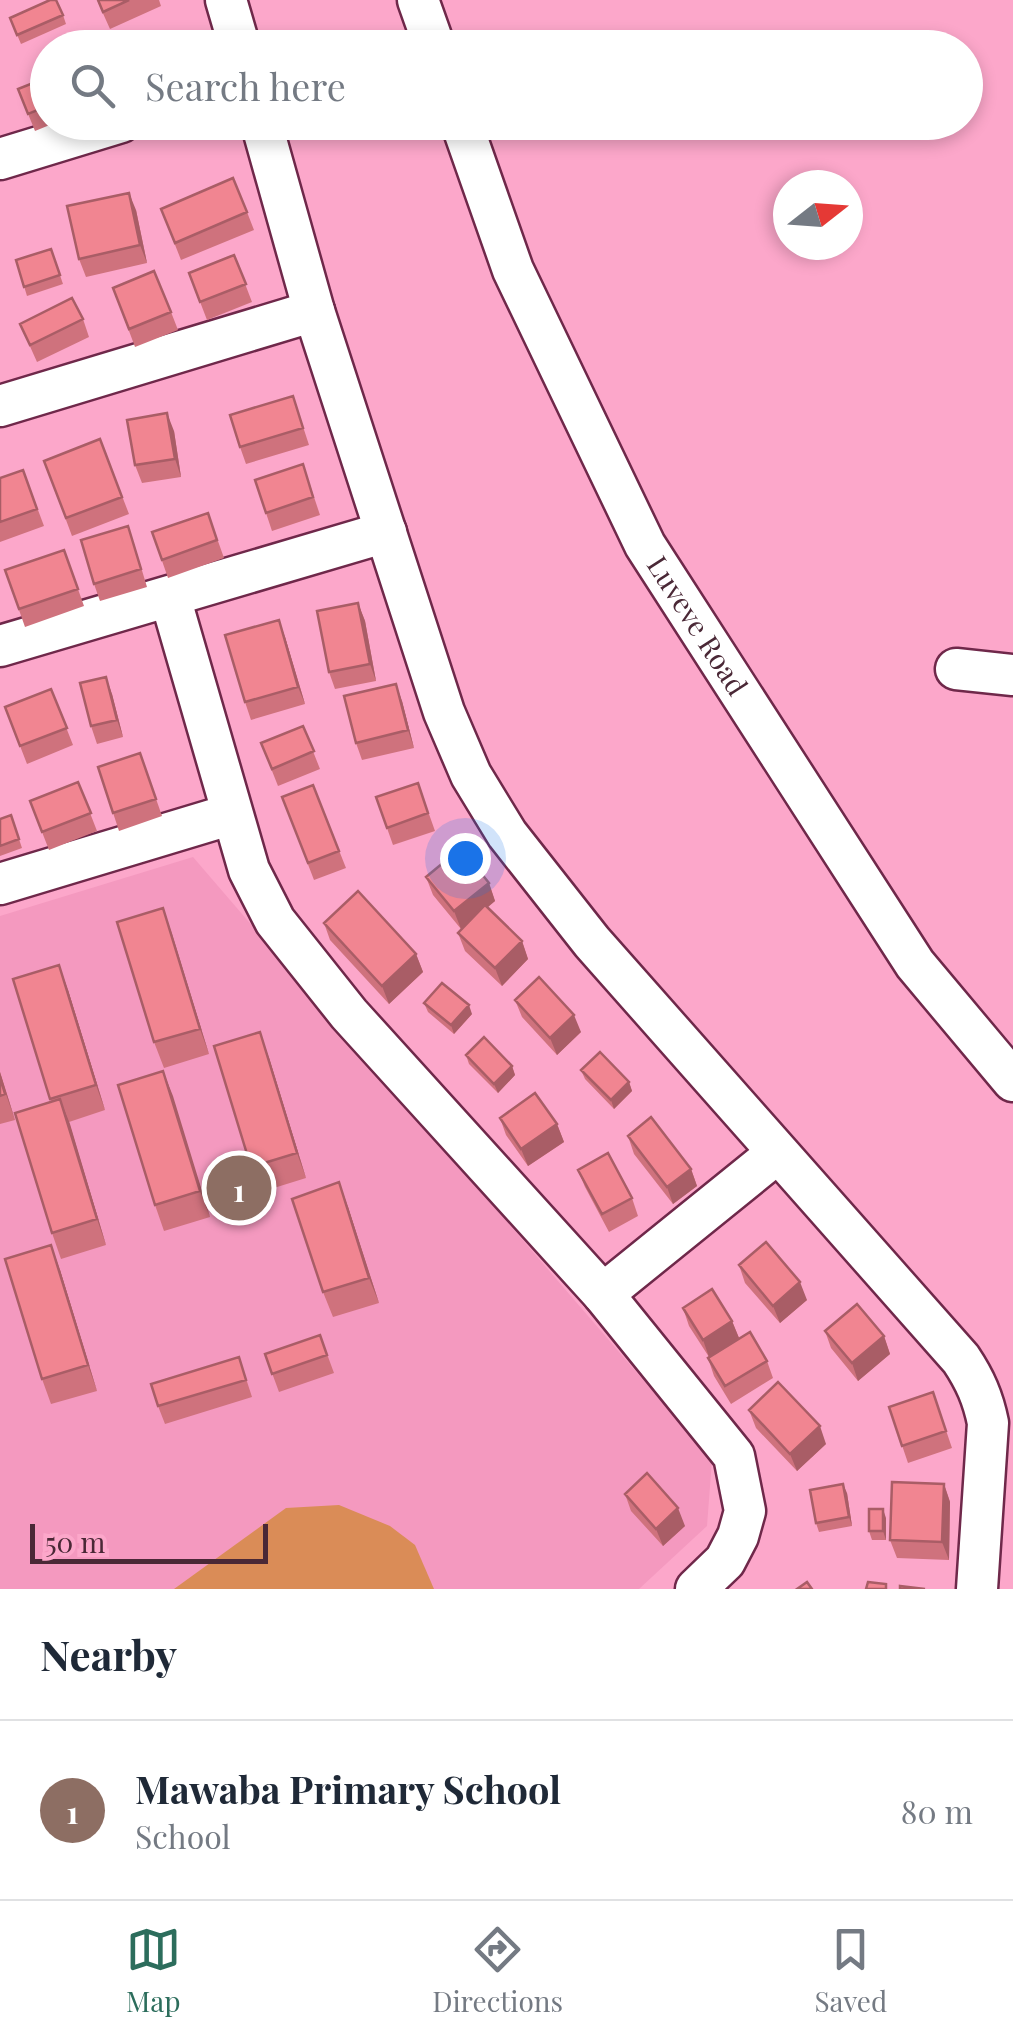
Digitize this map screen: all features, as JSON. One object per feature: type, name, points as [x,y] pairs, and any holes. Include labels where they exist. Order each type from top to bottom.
[{"type":"street","points":[[226,0],[235,30]]},
{"type":"street","points":[[418,0],[429,30]]},
{"type":"street","points":[[0,159],[62,140]]},
{"type":"street","points":[[266,140],[314,311],[444,712],[471,775],[507,834],[592,942],[776,1154],[962,1359],[983,1400],[988,1423],[977,1589]]},
{"type":"street","name":"Luveve Road","points":[[467,140],[512,270],[645,545],[915,964],[1013,1081]]},
{"type":"street","points":[[0,406],[314,311]]},
{"type":"street","points":[[0,646],[386,532]]},
{"type":"street","points":[[170,597],[249,870],[275,921],[349,1014],[603,1294],[734,1456],[745,1511],[738,1536],[725,1561],[696,1589]]},
{"type":"street","points":[[956,669],[1013,674]]},
{"type":"street","points":[[0,884],[232,814]]},
{"type":"street","points":[[603,1294],[776,1154]]},
{"type":"shaded area","points":[[193,857],[712,1460],[707,1526],[639,1589],[0,1589],[0,916]]},
{"type":"shaded area","points":[[339,1505],[390,1526],[415,1545],[434,1589],[174,1589],[286,1508]]},
{"type":"building","points":[[56,0],[63,15],[17,35],[10,18]]},
{"type":"building","points":[[98,0],[129,0],[103,12]]},
{"type":"building","points":[[30,84],[30,113],[28,114],[18,89]]},
{"type":"building","points":[[233,178],[247,212],[175,243],[161,209]]},
{"type":"building","points":[[129,193],[140,245],[79,259],[67,206]]},
{"type":"building","points":[[51,249],[60,275],[24,287],[16,260]]},
{"type":"building","points":[[234,255],[246,284],[200,302],[189,273]]},
{"type":"building","points":[[154,271],[171,312],[129,329],[113,288]]},
{"type":"building","points":[[72,298],[83,319],[30,345],[20,324]]},
{"type":"building","points":[[293,396],[303,428],[240,447],[230,415]]},
{"type":"building","points":[[167,413],[175,459],[135,465],[127,420]]},
{"type":"building","points":[[100,439],[122,497],[66,518],[44,461]]},
{"type":"building","points":[[303,464],[313,497],[266,513],[255,480]]},
{"type":"building","points":[[23,470],[37,509],[0,522],[0,478]]},
{"type":"building","points":[[208,513],[217,540],[162,560],[152,532]]},
{"type":"building","points":[[128,526],[141,569],[94,584],[81,540]]},
{"type":"building","points":[[64,550],[78,589],[19,609],[5,570]]},
{"type":"building","points":[[358,603],[370,664],[329,672],[317,611]]},
{"type":"building","points":[[279,620],[298,687],[245,702],[225,635]]},
{"type":"building","points":[[106,677],[117,720],[91,726],[80,683]]},
{"type":"building","points":[[396,684],[408,730],[356,743],[344,696]]},
{"type":"building","points":[[51,689],[67,728],[20,746],[5,707]]},
{"type":"building","points":[[303,726],[314,751],[272,769],[261,743]]},
{"type":"building","points":[[140,753],[156,799],[113,813],[98,767]]},
{"type":"building","points":[[78,782],[91,813],[42,832],[30,801]]},
{"type":"building","points":[[418,783],[428,813],[387,828],[376,797]]},
{"type":"building","points":[[313,785],[339,851],[308,863],[282,797]]},
{"type":"building","points":[[11,815],[19,839],[0,846],[0,819]]},
{"type":"building","points":[[461,848],[489,883],[454,911],[426,877]]},
{"type":"building","points":[[358,891],[416,954],[382,986],[324,923]]},
{"type":"building","points":[[485,905],[522,941],[495,968],[458,933]]},
{"type":"building","points":[[163,908],[200,1029],[154,1042],[117,922]]},
{"type":"building","points":[[59,965],[96,1085],[50,1099],[13,979]]},
{"type":"building","points":[[539,977],[574,1015],[550,1038],[515,1000]]},
{"type":"building","points":[[442,983],[469,1005],[451,1025],[424,1003]]},
{"type":"building","points":[[260,1032],[297,1153],[251,1167],[214,1046]]},
{"type":"building","points":[[484,1037],[512,1066],[494,1084],[466,1055]]},
{"type":"building","points":[[600,1052],[629,1082],[611,1100],[581,1070]]},
{"type":"building","points":[[163,1071],[200,1191],[155,1205],[118,1085]]},
{"type":"building","points":[[535,1093],[557,1124],[521,1149],[500,1118]]},
{"type":"building","points":[[60,1099],[97,1219],[52,1233],[15,1113]]},
{"type":"building","points":[[651,1117],[691,1169],[667,1187],[628,1136]]},
{"type":"building","points":[[608,1153],[632,1198],[602,1214],[578,1170]]},
{"type":"building","points":[[339,1182],[369,1278],[323,1292],[292,1199]]},
{"type":"building","points":[[766,1242],[800,1282],[773,1306],[739,1265]]},
{"type":"building","points":[[51,1245],[88,1365],[42,1379],[5,1259]]},
{"type":"building","points":[[712,1289],[732,1321],[703,1340],[683,1308]]},
{"type":"building","points":[[857,1304],[884,1336],[852,1363],[825,1331]]},
{"type":"building","points":[[750,1332],[767,1361],[725,1386],[708,1358]]},
{"type":"building","points":[[320,1335],[327,1355],[272,1374],[265,1354]]},
{"type":"building","points":[[239,1357],[246,1380],[158,1406],[151,1384]]},
{"type":"building","points":[[778,1382],[820,1426],[790,1454],[749,1410]]},
{"type":"building","points":[[933,1392],[946,1431],[902,1446],[889,1407]]},
{"type":"building","points":[[647,1473],[678,1508],[656,1529],[625,1494]]},
{"type":"building","points":[[892,1482],[944,1484],[942,1542],[890,1540]]},
{"type":"building","points":[[843,1484],[849,1517],[816,1523],[810,1490]]},
{"type":"building","points":[[869,1509],[883,1509],[883,1531],[869,1531]]},
{"type":"building","points":[[868,1582],[886,1584],[886,1589],[866,1589]]},
{"type":"place","name":"Mawaba Primary School","points":[[239,1188]]}]
